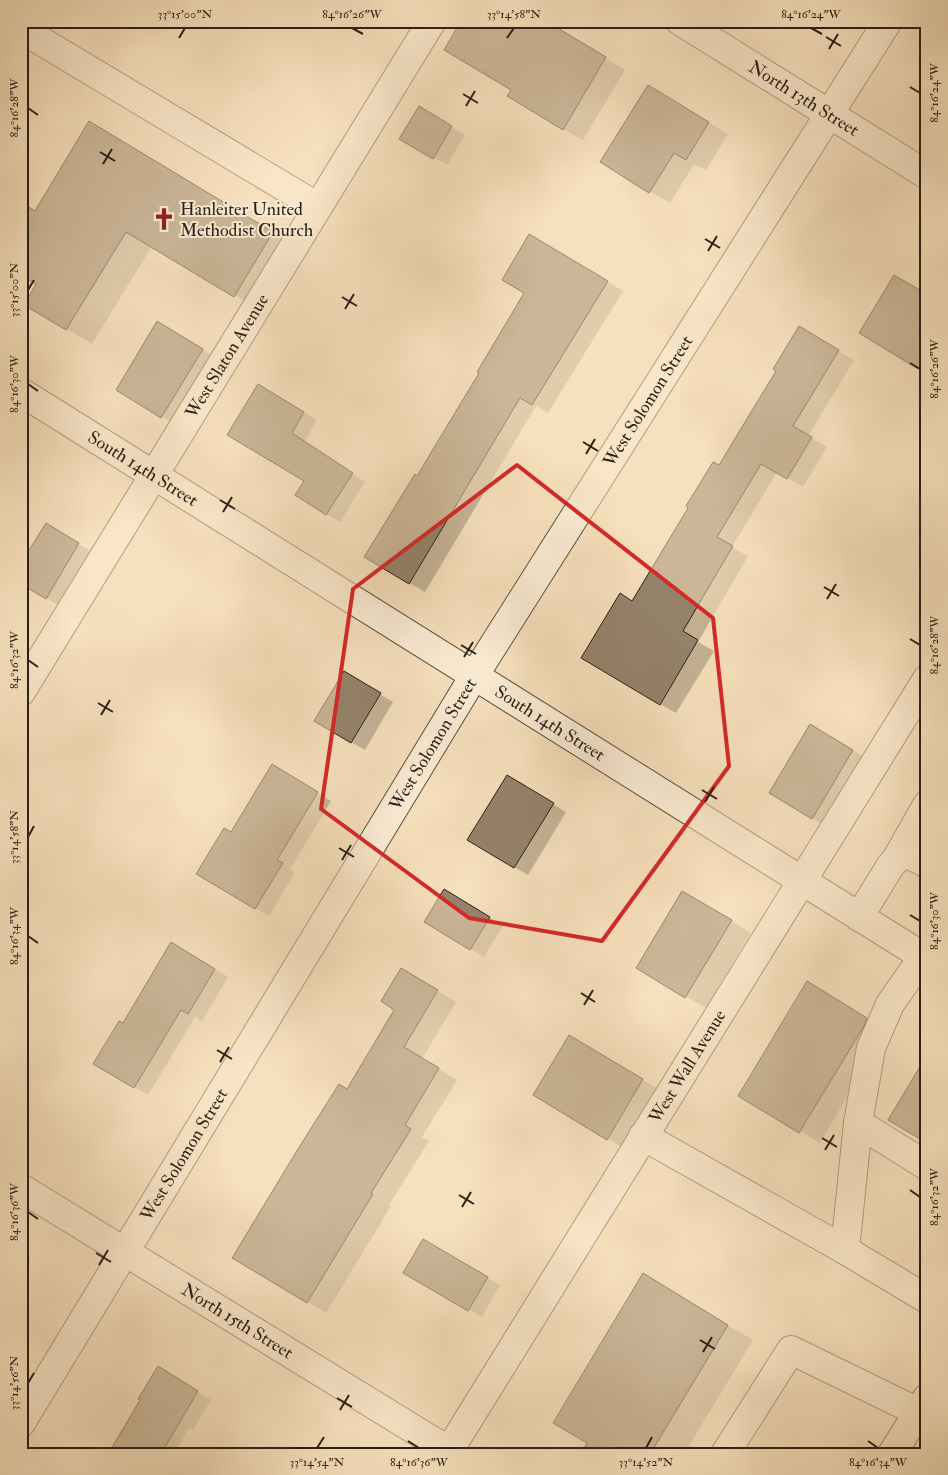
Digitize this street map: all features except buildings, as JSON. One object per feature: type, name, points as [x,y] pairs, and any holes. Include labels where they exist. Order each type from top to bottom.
[{"type":"main road","points":[[892,1454],[924,1409]]},
{"type":"street","name":"West Slaton Avenue","points":[[21,692],[432,21]]},
{"type":"street","name":"West Solomon Street","points":[[21,1422],[474,676],[888,21]]},
{"type":"street","name":"North 13th Street","points":[[697,26],[830,115],[927,175]]},
{"type":"street","points":[[21,29],[318,206]]},
{"type":"street","name":"South 14th Street","points":[[21,392],[925,958]]},
{"type":"street","name":"West Wall Avenue","points":[[450,1453],[643,1136],[927,678]]},
{"type":"street","points":[[860,916],[927,806]]},
{"type":"street","points":[[897,858],[904,855],[911,856],[927,864]]},
{"type":"street","points":[[845,1250],[858,1123],[871,1048],[890,1004],[925,958]]},
{"type":"street","points":[[858,1123],[927,1166]]},
{"type":"street","points":[[643,1136],[845,1250],[927,1299]]},
{"type":"street","name":"North 15th Street","points":[[21,1188],[450,1453]]},
{"type":"street","points":[[725,1454],[791,1350],[924,1409]]},
{"type":"highlighted area","points":[[517,465],[713,618],[729,766],[602,941],[469,918],[321,809],[353,589]]},
{"type":"place","name":"Hanleiter United Methodist Church","points":[[164,219]]}]
